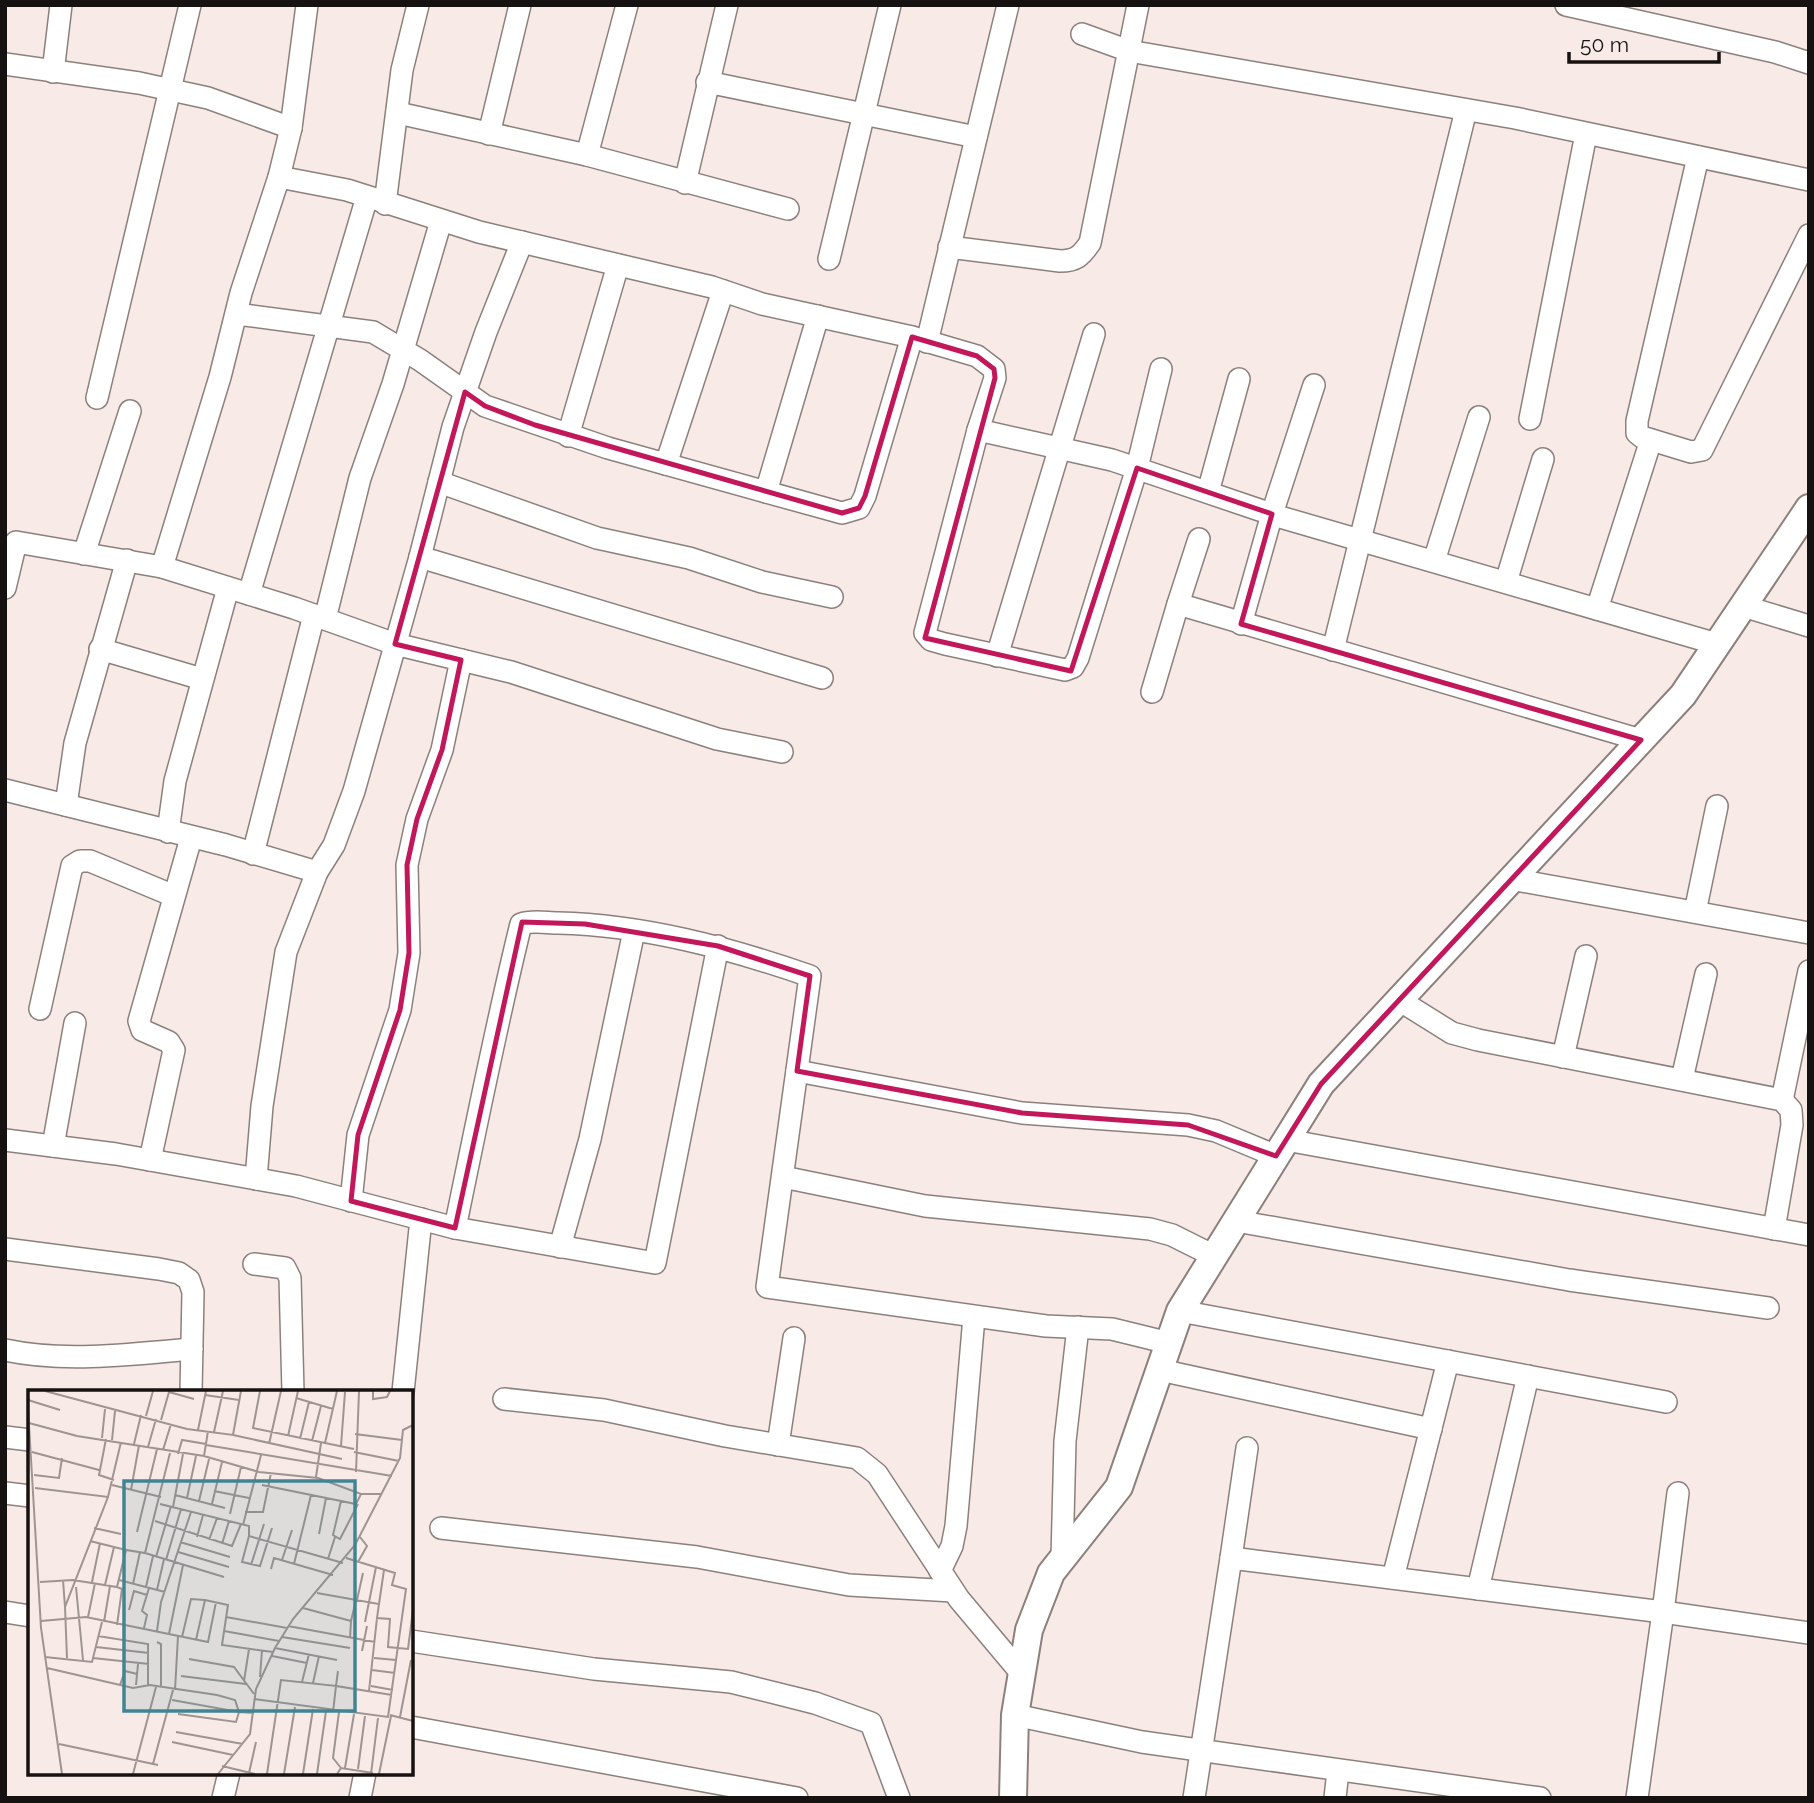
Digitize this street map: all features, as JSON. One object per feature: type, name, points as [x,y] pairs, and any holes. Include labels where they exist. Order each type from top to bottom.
[{"type":"street","points":[[52,72],[61,5]]},
{"type":"street","points":[[97,398],[190,5]]},
{"type":"street","points":[[162,567],[292,128],[307,5]]},
{"type":"street","points":[[168,832],[175,781],[202,679],[239,591],[376,200],[398,113],[402,70],[418,5]]},
{"type":"street","points":[[489,134],[520,5]]},
{"type":"street","points":[[587,155],[626,5]]},
{"type":"street","points":[[685,183],[727,5]]},
{"type":"street","points":[[828,259],[890,5]]},
{"type":"street","points":[[237,314],[373,332],[485,406],[568,436],[842,513],[859,508],[920,339],[949,247],[1008,5]]},
{"type":"street","points":[[949,247],[1060,261],[1073,261],[1082,255],[1090,243],[1138,5]]},
{"type":"street","points":[[1566,5],[1775,51],[1809,63]]},
{"type":"street","points":[[1082,34],[1129,51],[1466,110],[1809,180]]},
{"type":"street","points":[[5,64],[169,89],[208,98],[292,128]]},
{"type":"street","points":[[707,82],[976,137]]},
{"type":"street","points":[[1334,650],[1466,110]]},
{"type":"street","points":[[398,113],[587,155],[788,209]]},
{"type":"street","points":[[1530,419],[1586,134]]},
{"type":"street","points":[[1698,157],[1637,421],[1637,432],[1651,440],[1691,452],[1702,450],[1809,235]]},
{"type":"street","points":[[279,177],[376,200],[522,242],[723,291],[762,304],[920,339],[977,355],[994,369],[995,378],[978,430],[925,633],[932,640],[997,656],[1065,670],[1073,667],[1136,468],[1161,369]]},
{"type":"street","points":[[253,854],[360,478],[441,220]]},
{"type":"street","points":[[256,1179],[262,1106],[286,952],[317,872],[334,845],[354,791],[465,392],[522,242]]},
{"type":"street","points":[[568,436],[618,265]]},
{"type":"street","points":[[666,464],[723,291]]},
{"type":"street","points":[[766,492],[818,316]]},
{"type":"street","points":[[997,656],[1094,334]]},
{"type":"street","points":[[1208,492],[1240,379]]},
{"type":"street","points":[[1241,624],[1272,514],[1314,385]]},
{"type":"street","points":[[84,554],[130,411]]},
{"type":"street","points":[[1434,561],[1479,417]]},
{"type":"street","points":[[978,430],[1136,468],[1272,514],[1717,644]]},
{"type":"street","points":[[1597,609],[1651,440]]},
{"type":"street","points":[[1506,583],[1543,459]]},
{"type":"street","points":[[439,482],[597,538],[689,558],[762,582],[832,597]]},
{"type":"street","points":[[1013,1798],[1015,1715],[1029,1630],[1051,1573],[1119,1487],[1180,1311],[1321,1084],[1683,695],[1809,508]]},
{"type":"street","points":[[1152,692],[1199,539]]},
{"type":"street","points":[[5,587],[10,540],[162,567],[320,617],[395,644],[511,671],[717,739],[782,752]]},
{"type":"street","points":[[420,557],[822,678]]},
{"type":"street","points":[[66,805],[75,743],[127,560]]},
{"type":"street","points":[[1178,604],[1641,740]]},
{"type":"street","points":[[1743,606],[1809,626]]},
{"type":"street","points":[[100,649],[202,679]]},
{"type":"street","points":[[351,1201],[358,1135],[400,1010],[409,953],[407,865],[417,818],[442,750],[461,660]]},
{"type":"street","points":[[5,790],[317,872]]},
{"type":"street","points":[[1695,912],[1717,806]]},
{"type":"street","points":[[150,1160],[174,1050],[169,1042],[142,1030],[139,1021],[191,838]]},
{"type":"street","points":[[40,1009],[72,866],[80,861],[90,861],[174,896]]},
{"type":"street","points":[[1511,879],[1809,933]]},
{"type":"street","points":[[455,1228],[482,1108],[494,1035],[521,924],[585,924],[634,931],[718,946],[810,976],[767,1287],[974,1317],[1112,1329],[1169,1343]]},
{"type":"street","points":[[559,1247],[590,1139],[634,931]]},
{"type":"street","points":[[5,1140],[150,1160],[256,1179],[455,1228],[655,1263],[718,946]]},
{"type":"street","points":[[1563,1056],[1587,956]]},
{"type":"street","points":[[1782,1100],[1809,971]]},
{"type":"street","points":[[1682,1079],[1706,974]]},
{"type":"street","points":[[1399,1000],[1452,1033],[1782,1100],[1791,1110],[1792,1125],[1774,1229]]},
{"type":"street","points":[[53,1146],[75,1023]]},
{"type":"street","points":[[797,1071],[1021,1113],[1188,1125],[1281,1148],[1809,1235]]},
{"type":"street","points":[[783,1177],[925,1206],[1150,1229],[1172,1235],[1214,1256]]},
{"type":"street","points":[[402,1390],[421,1219]]},
{"type":"street","points":[[1236,1221],[1569,1280],[1768,1308]]},
{"type":"street","points":[[5,1249],[179,1273],[189,1280],[193,1292],[191,1390]]},
{"type":"street","points":[[254,1264],[285,1268],[290,1278],[293,1390]]},
{"type":"street","points":[[1180,1311],[1666,1402]]},
{"type":"street","points":[[940,1571],[952,1546],[956,1526],[974,1317]]},
{"type":"street","points":[[1062,1558],[1065,1441],[1078,1327]]},
{"type":"street","points":[[778,1445],[794,1338]]},
{"type":"street","points":[[5,1350],[25,1354],[111,1356],[191,1349]]},
{"type":"street","points":[[1394,1578],[1447,1361]]},
{"type":"street","points":[[1160,1370],[1431,1429]]},
{"type":"street","points":[[1478,1588],[1528,1376]]},
{"type":"street","points":[[504,1399],[604,1410],[857,1458],[877,1474],[953,1591],[1022,1674]]},
{"type":"street","points":[[5,1437],[28,1440]]},
{"type":"street","points":[[1194,1798],[1199,1750],[1247,1448]]},
{"type":"street","points":[[5,1493],[28,1496]]},
{"type":"street","points":[[1637,1798],[1678,1493]]},
{"type":"street","points":[[441,1528],[697,1557],[849,1585],[953,1591]]},
{"type":"street","points":[[1231,1558],[1809,1633]]},
{"type":"street","points":[[5,1612],[28,1616]]},
{"type":"street","points":[[413,1641],[594,1669],[731,1682],[815,1703],[871,1723],[899,1798]]},
{"type":"street","points":[[1015,1715],[1199,1750],[1480,1794],[1540,1798]]},
{"type":"street","points":[[413,1727],[797,1798]]},
{"type":"street","points":[[1335,1798],[1338,1771]]},
{"type":"street","points":[[223,1798],[229,1775]]},
{"type":"street","points":[[360,1798],[365,1775]]},
{"type":"highlighted area","points":[[912,337],[977,356],[994,369],[995,378],[925,638],[1071,671],[1137,468],[1272,514],[1241,624],[1641,740],[1321,1084],[1276,1156],[1188,1125],[1022,1113],[797,1071],[810,976],[718,946],[585,924],[522,922],[455,1228],[351,1201],[358,1135],[400,1010],[409,953],[407,865],[417,819],[442,750],[461,660],[395,644],[465,392],[485,406],[535,425],[842,513],[859,508],[865,496]]}]
